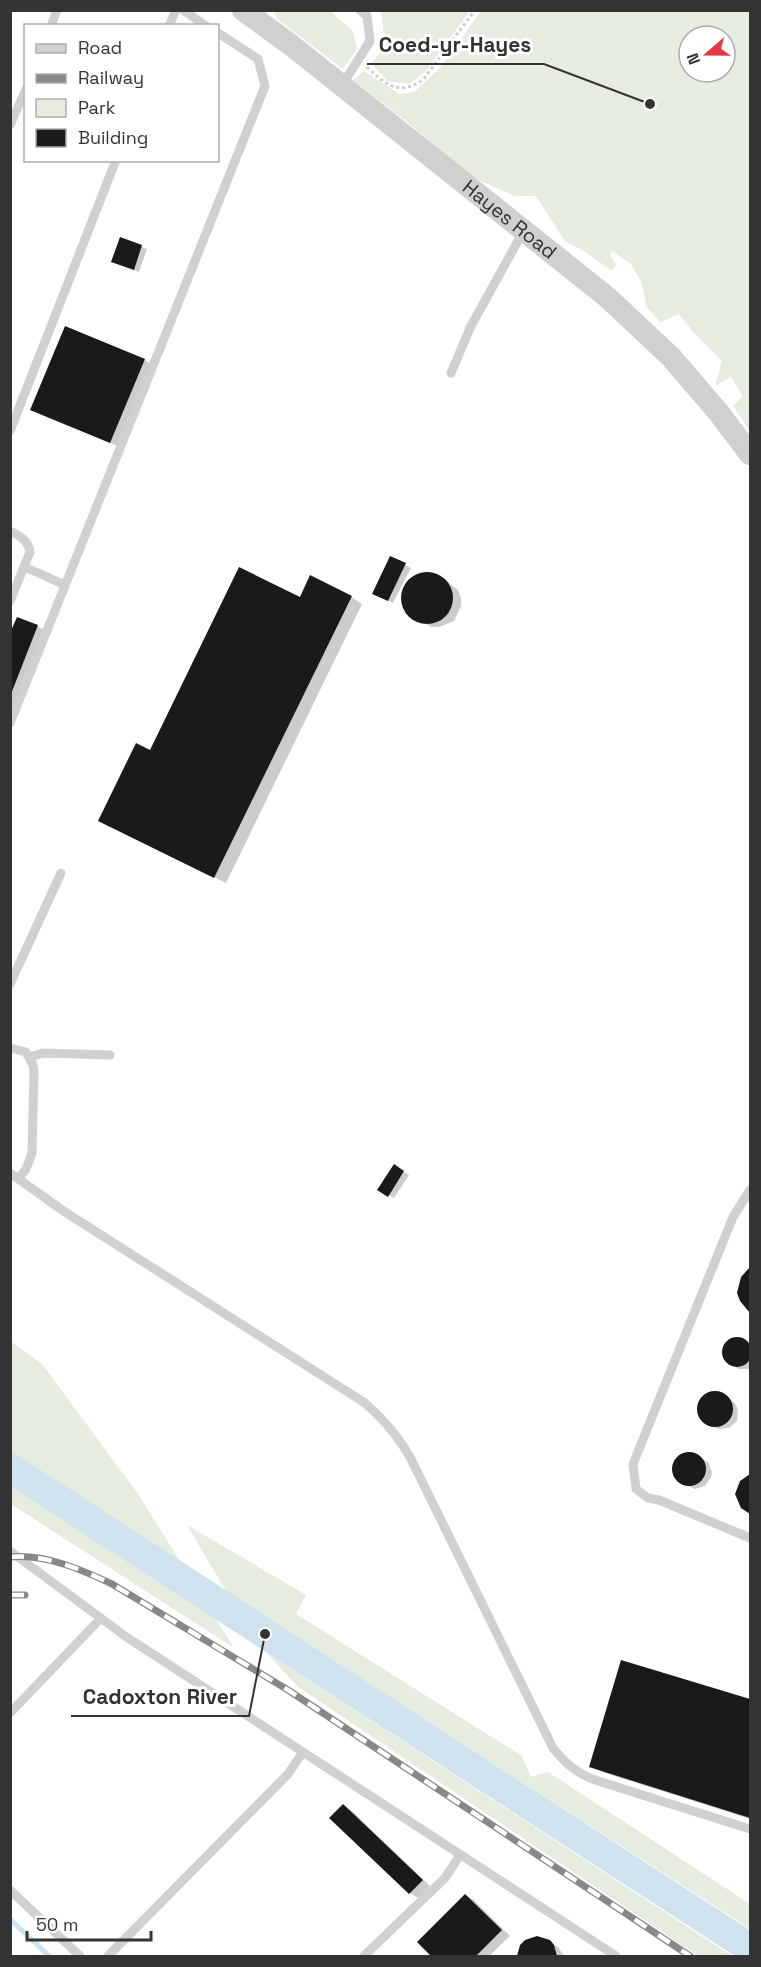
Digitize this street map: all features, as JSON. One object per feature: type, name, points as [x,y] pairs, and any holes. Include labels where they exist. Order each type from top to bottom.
[{"type":"street","name":"Hayes Road","points":[[254,14],[607,297],[670,357],[719,413],[750,454]]},
{"type":"lane","points":[[170,24],[176,10]]},
{"type":"lane","points":[[183,10],[203,24]]},
{"type":"lane","points":[[342,86],[369,41],[367,16],[360,10]]},
{"type":"lane","points":[[10,723],[265,86],[258,59],[219,34]]},
{"type":"lane","points":[[10,125],[24,94]]},
{"type":"lane","points":[[10,431],[115,162]]},
{"type":"lane","points":[[451,373],[471,326],[524,230]]},
{"type":"lane","points":[[10,531],[24,539],[28,545],[29,558],[10,601]]},
{"type":"lane","points":[[25,567],[65,585]]},
{"type":"lane","points":[[10,984],[61,873]]},
{"type":"lane","points":[[10,1048],[26,1052],[30,1057],[34,1073],[32,1153],[26,1169],[14,1176],[72,1216],[365,1403],[383,1419],[397,1435],[411,1459],[553,1748],[567,1765],[579,1774],[594,1780],[750,1829]]},
{"type":"lane","points":[[30,1057],[43,1053],[110,1054]]},
{"type":"lane","points":[[750,1190],[733,1217],[633,1464],[636,1489],[648,1498],[659,1500],[750,1538]]},
{"type":"lane","points":[[10,1551],[101,1618],[616,1956]]},
{"type":"lane","points":[[10,1713],[101,1618]]},
{"type":"lane","points":[[108,1956],[288,1774],[303,1752]]},
{"type":"lane","points":[[364,1956],[445,1878],[460,1855]]},
{"type":"lane","points":[[10,1890],[80,1956]]},
{"type":"path","points":[[360,59],[378,77],[396,88],[411,88],[423,80],[474,10]]},
{"type":"green space","points":[[381,10],[470,11],[426,71],[409,84],[387,81],[372,64],[385,45]]},
{"type":"green space","points":[[275,11],[330,11],[353,31],[357,49],[343,69],[276,18]]},
{"type":"green space","points":[[481,11],[750,11],[750,431],[733,406],[743,396],[731,377],[715,386],[722,361],[679,314],[660,322],[646,306],[642,283],[631,264],[612,251],[610,256],[616,264],[612,271],[565,241],[536,196],[514,196],[466,174],[416,129],[353,80],[364,71],[399,94],[414,92],[439,69]]},
{"type":"green space","points":[[10,1341],[42,1364],[138,1494],[234,1648],[11,1504]]},
{"type":"green space","points":[[187,1525],[306,1595],[296,1614],[522,1756],[531,1777],[548,1772],[750,1904],[750,1929],[226,1591]]},
{"type":"green space","points":[[266,1652],[732,1956],[698,1956],[297,1686]]},
{"type":"building","points":[[120,237],[142,245],[134,270],[111,262]]},
{"type":"building","points":[[65,326],[145,359],[110,443],[30,410]]},
{"type":"building","points":[[390,556],[406,563],[388,601],[372,594]]},
{"type":"building","points":[[239,567],[300,597],[310,575],[352,596],[214,878],[98,821],[136,743],[150,750]]},
{"type":"building","points":[[427,572],[437,574],[445,580],[451,588],[453,598],[451,608],[445,616],[437,622],[427,624],[417,622],[409,616],[403,608],[401,598],[403,588],[409,580],[417,574]]},
{"type":"building","points":[[17,617],[38,625],[11,694],[10,633]]},
{"type":"building","points":[[394,1164],[404,1171],[388,1197],[377,1190]]},
{"type":"building","points":[[750,1267],[750,1313],[740,1301],[737,1293],[741,1277]]},
{"type":"building","points":[[737,1337],[748,1341],[752,1352],[748,1363],[737,1367],[726,1363],[722,1352],[726,1341]]},
{"type":"building","points":[[715,1391],[728,1396],[733,1409],[728,1422],[715,1427],[702,1422],[697,1409],[702,1396]]},
{"type":"building","points":[[689,1452],[701,1457],[706,1469],[701,1481],[689,1486],[677,1481],[672,1469],[677,1457]]},
{"type":"building","points":[[750,1474],[750,1514],[741,1508],[735,1494],[740,1481]]},
{"type":"building","points":[[621,1660],[750,1699],[750,1818],[589,1767]]},
{"type":"building","points":[[343,1804],[423,1880],[409,1894],[329,1818]]},
{"type":"building","points":[[465,1894],[502,1930],[476,1956],[431,1956],[417,1942]]},
{"type":"building","points":[[537,1936],[550,1940],[557,1956],[517,1956],[520,1945],[525,1940]]},
{"type":"waterway","points":[[10,1468],[750,1948]]},
{"type":"waterway","points":[[10,1919],[49,1956]]},
{"type":"railway","points":[[10,1557],[50,1560],[112,1584],[288,1690],[690,1956]]},
{"type":"railway","points":[[10,1595],[25,1595]]},
{"type":"place","name":"Coed-yr-Hayes","points":[[650,104]]},
{"type":"place","name":"Cadoxton River","points":[[265,1634]]}]
